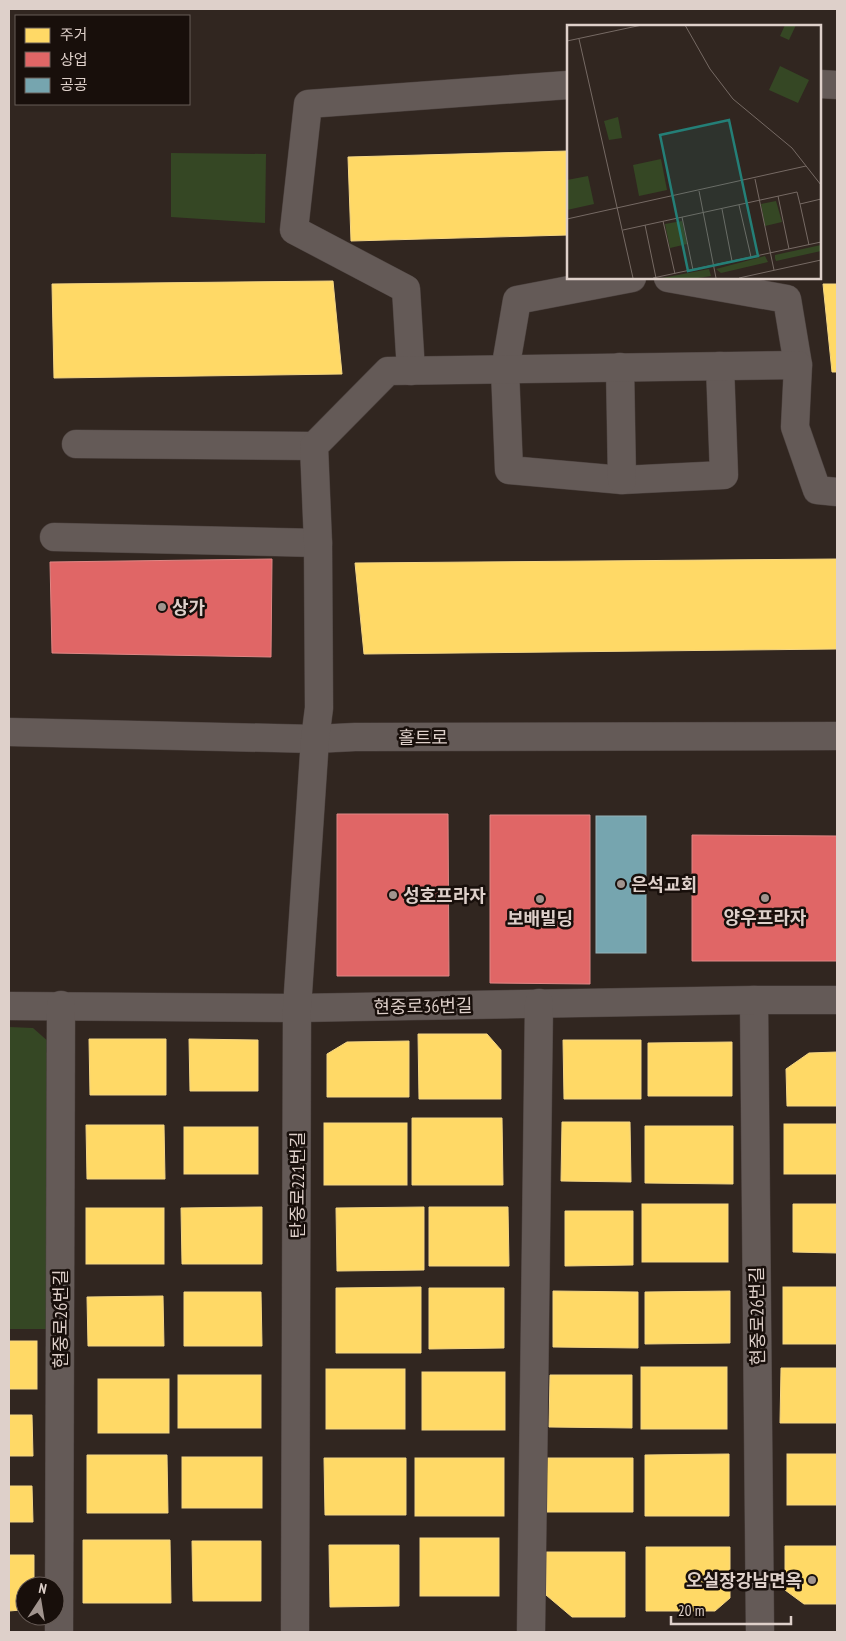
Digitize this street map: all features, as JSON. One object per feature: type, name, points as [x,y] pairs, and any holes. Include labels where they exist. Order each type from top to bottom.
[{"type":"street","points":[[821,84],[837,85]]},
{"type":"street","points":[[411,371],[406,289],[294,230],[308,104],[567,85]]},
{"type":"street","points":[[627,279],[518,300],[505,370],[510,470],[622,480],[724,475],[720,366]]},
{"type":"street","points":[[674,279],[787,299],[798,365],[795,427],[817,490],[837,492]]},
{"type":"street","points":[[76,444],[314,446],[388,371],[798,365]]},
{"type":"street","points":[[620,367],[622,480]]},
{"type":"street","name":"탄중로221번길","points":[[296,1632],[297,1008],[315,739],[319,708],[318,543],[314,446]]},
{"type":"street","points":[[54,537],[318,543]]},
{"type":"street","name":"홀트로","points":[[9,732],[315,739],[375,737],[837,736]]},
{"type":"street","name":"현중로26번길","points":[[754,1000],[760,1632]]},
{"type":"street","name":"현중로36번길","points":[[9,1006],[297,1008],[837,1000]]},
{"type":"street","points":[[531,1632],[539,1003]]},
{"type":"street","name":"현중로26번길","points":[[59,1632],[61,1005]]},
{"type":"green space","points":[[171,153],[266,154],[265,223],[171,217]]},
{"type":"green space","points":[[9,1027],[33,1028],[50,1043],[54,1329],[9,1329]]},
{"type":"building: 주거","points":[[567,151],[567,235],[351,241],[348,157]]},
{"type":"building: 주거","points":[[333,281],[342,374],[54,378],[52,284]]},
{"type":"building: 주거","points":[[823,284],[837,284],[837,372],[832,372]]},
{"type":"building: 주거","points":[[837,559],[837,649],[364,654],[355,563]]},
{"type":"building: 주거","points":[[418,1034],[487,1034],[501,1050],[501,1099],[419,1099]]},
{"type":"building: 주거","points":[[89,1039],[166,1039],[166,1095],[90,1095]]},
{"type":"building: 주거","points":[[189,1039],[258,1040],[258,1091],[190,1091]]},
{"type":"building: 주거","points":[[563,1040],[641,1040],[641,1099],[564,1099]]},
{"type":"building: 주거","points":[[409,1041],[409,1097],[327,1097],[327,1054],[347,1042]]},
{"type":"building: 주거","points":[[732,1042],[732,1096],[648,1096],[648,1043]]},
{"type":"building: 주거","points":[[837,1052],[837,1106],[787,1106],[786,1069],[809,1053]]},
{"type":"building: 주거","points":[[412,1118],[502,1118],[503,1185],[412,1185]]},
{"type":"building: 주거","points":[[562,1122],[630,1122],[631,1182],[561,1181]]},
{"type":"building: 주거","points":[[324,1123],[407,1123],[407,1185],[324,1185]]},
{"type":"building: 주거","points":[[784,1124],[837,1124],[837,1174],[784,1174]]},
{"type":"building: 주거","points":[[86,1125],[164,1125],[165,1179],[87,1179]]},
{"type":"building: 주거","points":[[645,1126],[733,1126],[733,1184],[645,1183]]},
{"type":"building: 주거","points":[[184,1127],[258,1127],[258,1174],[184,1174]]},
{"type":"building: 주거","points":[[642,1204],[728,1204],[728,1262],[642,1262]]},
{"type":"building: 주거","points":[[793,1204],[837,1204],[837,1253],[793,1252]]},
{"type":"building: 주거","points":[[262,1207],[262,1264],[182,1264],[181,1208]]},
{"type":"building: 주거","points":[[424,1207],[424,1270],[337,1271],[336,1208]]},
{"type":"building: 주거","points":[[429,1207],[508,1207],[509,1266],[429,1266]]},
{"type":"building: 주거","points":[[86,1208],[164,1208],[164,1264],[86,1264]]},
{"type":"building: 주거","points":[[565,1211],[633,1211],[633,1265],[565,1266]]},
{"type":"building: 주거","points":[[421,1287],[421,1353],[336,1353],[336,1288]]},
{"type":"building: 주거","points":[[783,1287],[837,1287],[837,1344],[783,1344]]},
{"type":"building: 주거","points":[[429,1288],[504,1288],[504,1348],[429,1349]]},
{"type":"building: 주거","points":[[553,1291],[638,1292],[638,1348],[553,1347]]},
{"type":"building: 주거","points":[[730,1291],[730,1343],[645,1344],[645,1292]]},
{"type":"building: 주거","points":[[184,1292],[261,1292],[262,1346],[184,1346]]},
{"type":"building: 주거","points":[[163,1296],[164,1346],[88,1346],[87,1297]]},
{"type":"building: 주거","points":[[9,1341],[37,1341],[37,1389],[9,1389]]},
{"type":"building: 주거","points":[[641,1367],[727,1367],[727,1429],[641,1429]]},
{"type":"building: 주거","points":[[781,1368],[837,1368],[837,1423],[780,1423]]},
{"type":"building: 주거","points":[[326,1369],[405,1369],[405,1429],[326,1429]]},
{"type":"building: 주거","points":[[422,1372],[505,1372],[505,1430],[422,1430]]},
{"type":"building: 주거","points":[[178,1375],[261,1375],[261,1428],[178,1428]]},
{"type":"building: 주거","points":[[550,1375],[632,1375],[632,1428],[549,1427]]},
{"type":"building: 주거","points":[[98,1379],[169,1379],[169,1433],[98,1433]]},
{"type":"building: 주거","points":[[9,1415],[32,1415],[33,1456],[9,1456]]},
{"type":"building: 주거","points":[[729,1454],[729,1516],[645,1516],[645,1455]]},
{"type":"building: 주거","points":[[787,1454],[837,1454],[837,1505],[787,1505]]},
{"type":"building: 주거","points":[[87,1455],[167,1455],[168,1513],[87,1513]]},
{"type":"building: 주거","points":[[182,1457],[262,1457],[262,1508],[182,1508]]},
{"type":"building: 주거","points":[[324,1458],[406,1458],[406,1515],[325,1515]]},
{"type":"building: 주거","points":[[415,1458],[504,1458],[504,1516],[415,1516]]},
{"type":"building: 주거","points":[[546,1458],[633,1458],[633,1512],[547,1512]]},
{"type":"building: 주거","points":[[9,1486],[32,1486],[33,1522],[9,1522]]},
{"type":"building: 주거","points":[[420,1538],[499,1538],[499,1596],[420,1596]]},
{"type":"building: 주거","points":[[83,1540],[170,1540],[171,1603],[83,1603]]},
{"type":"building: 주거","points":[[192,1541],[261,1541],[261,1601],[193,1601]]},
{"type":"building: 주거","points":[[329,1545],[399,1545],[399,1606],[330,1607]]},
{"type":"building: 주거","points":[[785,1546],[837,1546],[837,1604],[804,1604],[785,1590]]},
{"type":"building: 주거","points":[[646,1547],[730,1547],[730,1598],[715,1611],[646,1611]]},
{"type":"building: 주거","points":[[546,1552],[625,1552],[625,1617],[572,1617],[546,1595]]},
{"type":"building: 주거","points":[[9,1555],[34,1555],[34,1576],[15,1576],[15,1610],[9,1611]]},
{"type":"building: 상업","name":"상가","points":[[272,559],[271,657],[52,653],[50,562]]},
{"type":"building: 상업","name":"성호프라자","points":[[337,814],[448,814],[449,976],[337,976]]},
{"type":"building: 상업","name":"보배빌딩","points":[[490,815],[590,815],[590,984],[490,983]]},
{"type":"building: 상업","name":"양우프라자","points":[[692,835],[837,836],[837,961],[692,961]]},
{"type":"building: 공공","name":"은석교회","points":[[596,816],[646,816],[646,953],[596,953]]},
{"type":"place","name":"상가","points":[[162,607]]},
{"type":"place","name":"은석교회","points":[[621,884]]},
{"type":"place","name":"성호프라자","points":[[393,895]]},
{"type":"place","name":"양우프라자","points":[[765,898]]},
{"type":"place","name":"보배빌딩","points":[[540,899]]},
{"type":"place","name":"오실장강남면옥","points":[[812,1580]]}]
